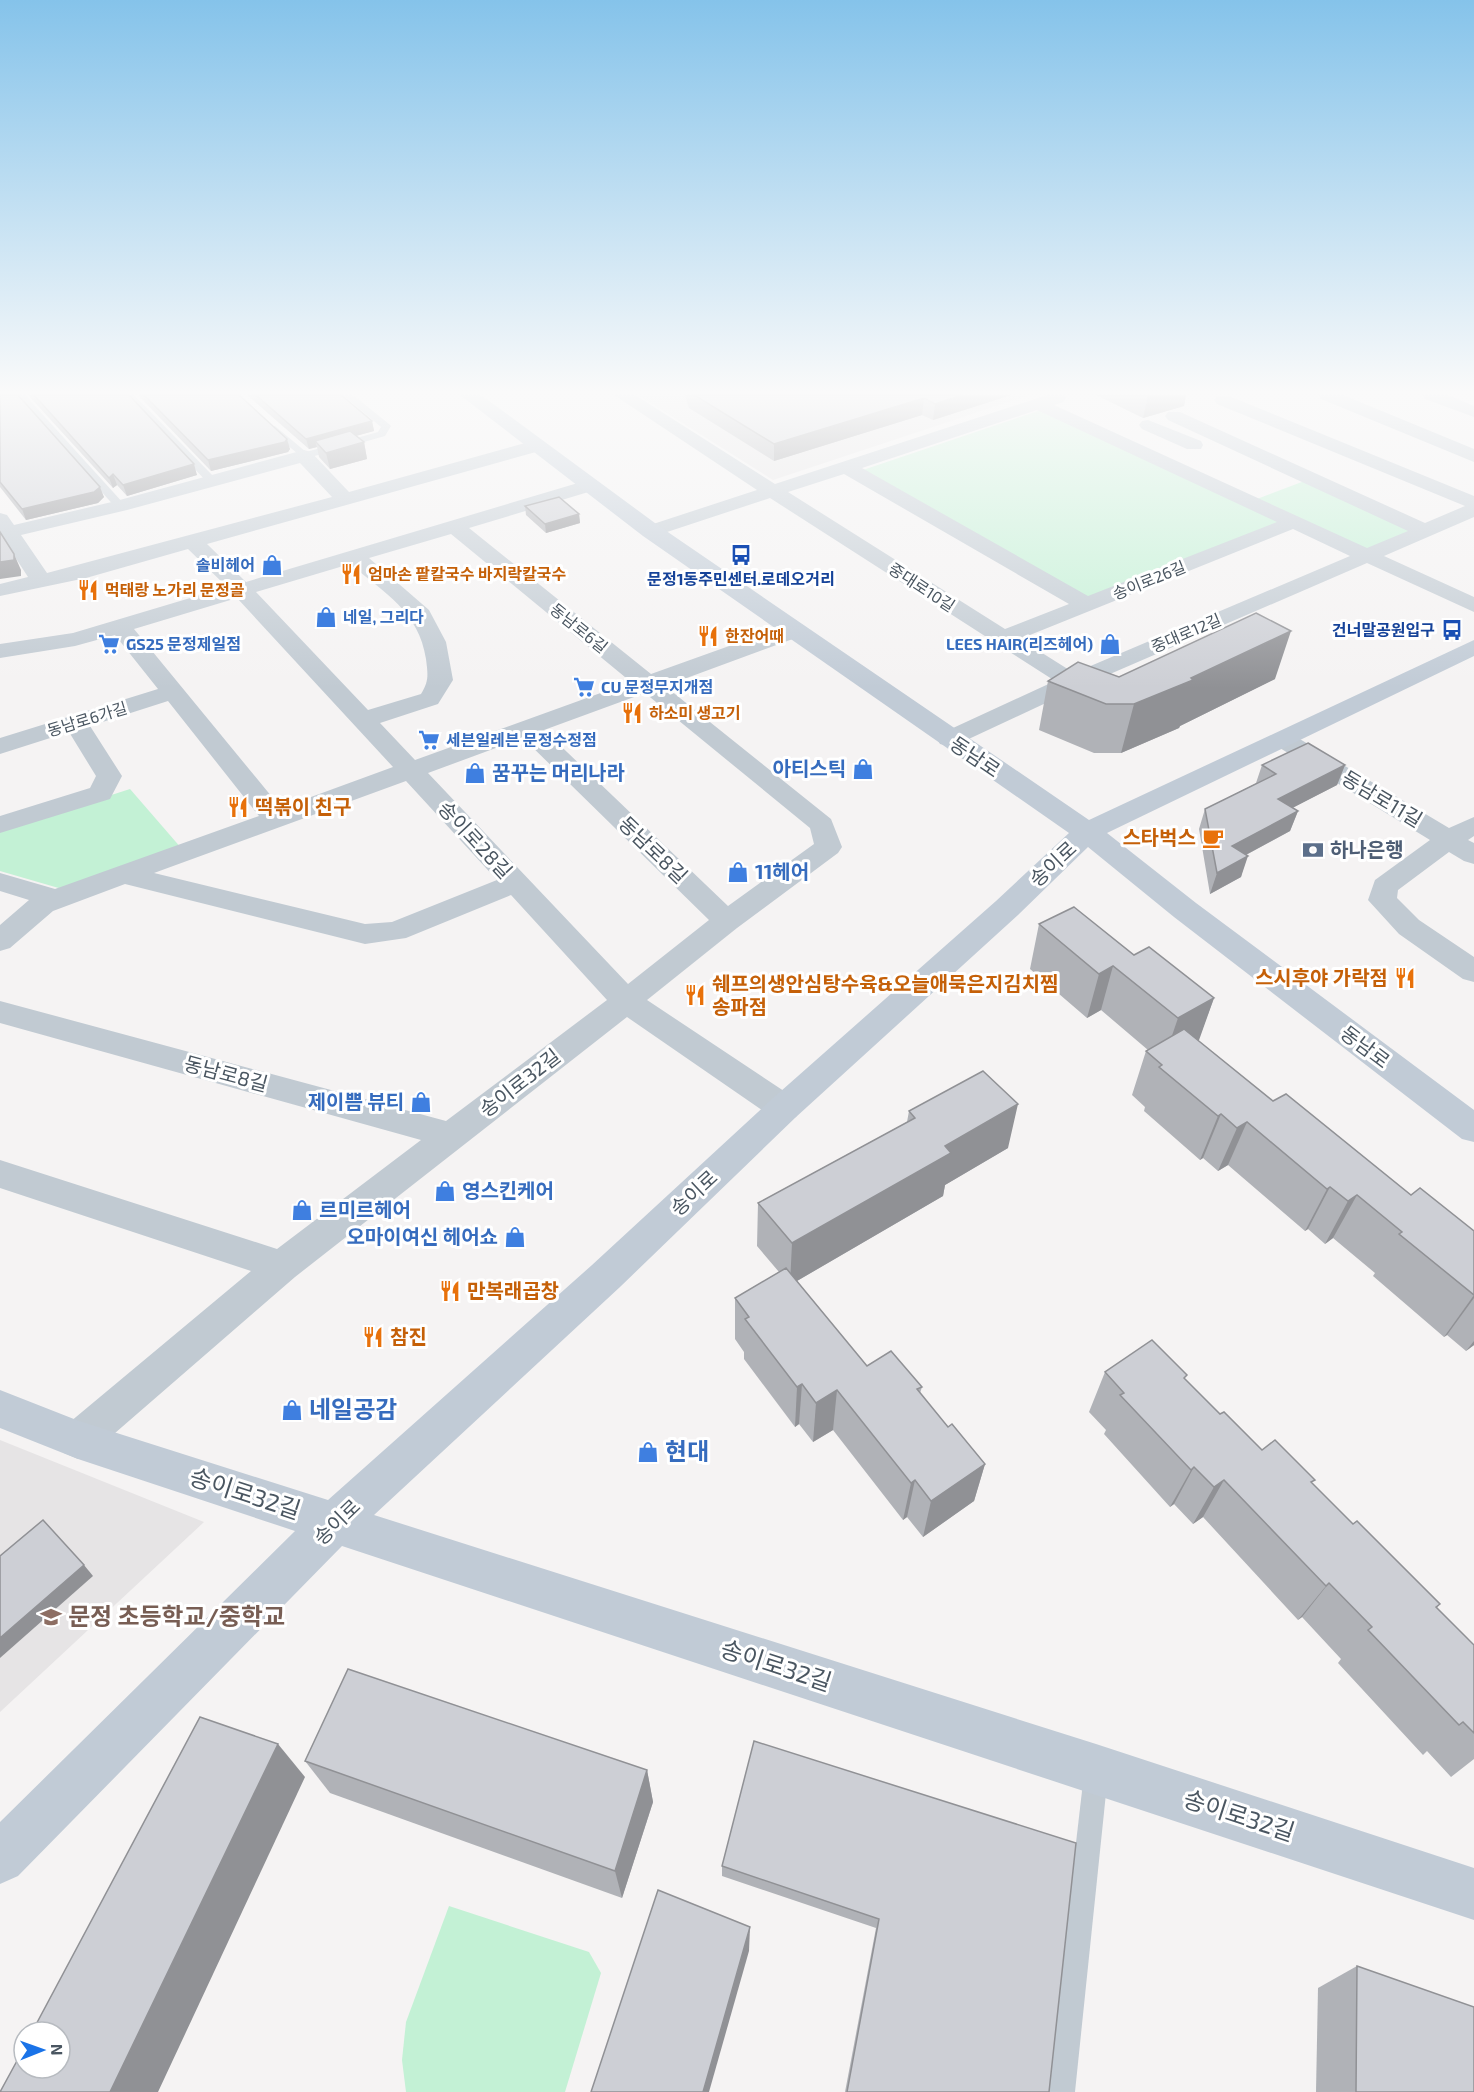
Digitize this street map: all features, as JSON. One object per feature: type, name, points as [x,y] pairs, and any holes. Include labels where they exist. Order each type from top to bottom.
[{"type":"main road","name":"동남로","points":[[597,493],[793,631],[1087,832],[1185,910],[1474,1129]]},
{"type":"main road","name":"송이로","points":[[0,1858],[334,1523],[606,1276],[784,1108],[1007,908],[1087,832],[1284,740],[1474,647]]},
{"type":"main road","name":"송이로32길","points":[[0,1409],[78,1440],[1096,1769],[1474,1894]]},
{"type":"street","points":[[42,582],[3,528],[120,506],[169,493]]},
{"type":"street","points":[[339,493],[345,499]]},
{"type":"street","points":[[0,590],[42,582],[368,493]]},
{"type":"street","points":[[0,651],[75,639],[566,493]]},
{"type":"street","points":[[651,531],[768,493]]},
{"type":"street","name":"중대로10길","points":[[776,493],[1072,682]]},
{"type":"street","points":[[891,493],[1087,605]]},
{"type":"street","points":[[1229,493],[1474,605]]},
{"type":"street","points":[[1245,500],[1263,493]]},
{"type":"street","points":[[1340,493],[1425,531]]},
{"type":"street","points":[[1450,493],[1474,503]]},
{"type":"street","name":"중대로12길","points":[[949,739],[1072,682],[1474,510]]},
{"type":"street","name":"송이로26길","points":[[1003,638],[1294,522]]},
{"type":"street","name":"동남로6길","points":[[454,526],[648,684]]},
{"type":"street","name":"송이로28길","points":[[192,541],[242,590],[626,1001],[784,1108]]},
{"type":"street","points":[[354,556],[418,610],[435,642],[441,680],[430,699],[363,720]]},
{"type":"street","points":[[120,626],[276,819]]},
{"type":"street","points":[[0,941],[43,904],[793,631]]},
{"type":"street","name":"송이로32길","points":[[78,1440],[282,1266],[626,1001],[726,921],[828,847],[822,825],[648,684]]},
{"type":"street","name":"동남로6가길","points":[[0,746],[173,692]]},
{"type":"street","points":[[0,825],[101,793],[109,776],[76,723]]},
{"type":"street","name":"동남로8길","points":[[527,728],[726,921]]},
{"type":"street","name":"동남로11길","points":[[1284,740],[1474,855]]},
{"type":"street","name":"동남로11길","points":[[1474,825],[1449,839],[1385,886],[1383,900],[1409,927],[1474,972]]},
{"type":"street","points":[[123,875],[365,934],[396,931],[516,883]]},
{"type":"street","points":[[0,882],[56,899]]},
{"type":"street","name":"동남로8길","points":[[0,1012],[452,1136]]},
{"type":"street","points":[[0,1174],[282,1266]]},
{"type":"lane","points":[[108,493],[120,506]]},
{"type":"lane","points":[[1061,2092],[1096,1769]]},
{"type":"shaded area","name":"문정 초등학교/중학교","points":[[0,1440],[204,1522],[0,1712]]},
{"type":"green space","points":[[902,493],[1222,493],[1287,522],[1087,599]]},
{"type":"green space","points":[[1274,493],[1335,493],[1419,531],[1367,552],[1257,499]]},
{"type":"green space","points":[[130,789],[182,849],[69,891],[0,871],[0,831]]},
{"type":"green space","points":[[449,1906],[589,1952],[601,1973],[565,2092],[406,2092],[402,2060],[406,2022]]},
{"type":"building","points":[[9,493],[91,493],[22,509]]},
{"type":"building","points":[[559,497],[579,514],[545,524],[525,506]]},
{"type":"building","points":[[0,532],[14,554],[14,560],[0,562]]},
{"type":"building","points":[[1256,613],[1291,631],[1191,678],[1193,680],[1134,704],[1106,704],[1048,681],[1078,662],[1119,677]]},
{"type":"building","points":[[1308,743],[1345,765],[1278,799],[1298,811],[1232,846],[1248,856],[1217,873],[1205,809],[1276,774],[1262,765]]},
{"type":"building","points":[[1074,907],[1134,955],[1149,947],[1214,998],[1178,1018],[1113,966],[1099,974],[1039,924]]},
{"type":"building","points":[[1184,1029],[1273,1101],[1286,1094],[1411,1195],[1420,1188],[1474,1231],[1474,1295],[1399,1234],[1402,1232],[1357,1195],[1348,1201],[1330,1187],[1327,1189],[1247,1122],[1237,1128],[1221,1114],[1218,1116],[1159,1067],[1162,1065],[1146,1051]]},
{"type":"building","points":[[983,1071],[1018,1104],[945,1146],[951,1153],[792,1243],[758,1203],[915,1118],[909,1111]]},
{"type":"building","points":[[786,1268],[867,1366],[891,1351],[922,1387],[917,1389],[948,1427],[952,1424],[985,1464],[931,1501],[915,1480],[911,1483],[837,1390],[816,1403],[802,1384],[797,1387],[745,1319],[749,1317],[735,1298]]},
{"type":"building","points":[[1152,1340],[1187,1375],[1184,1378],[1220,1414],[1224,1412],[1262,1450],[1275,1440],[1315,1480],[1311,1482],[1353,1524],[1357,1521],[1440,1604],[1436,1607],[1474,1645],[1474,1733],[1463,1722],[1459,1725],[1368,1630],[1372,1627],[1329,1583],[1326,1586],[1224,1480],[1214,1487],[1194,1467],[1191,1470],[1120,1395],[1124,1393],[1105,1372]]},
{"type":"building","points":[[43,1520],[84,1565],[0,1638],[0,1556]]},
{"type":"building","points":[[348,1669],[647,1770],[615,1871],[305,1761]]},
{"type":"building","points":[[200,1717],[278,1744],[110,2092],[0,2092],[12,2070],[12,2080],[72,2080],[72,2020],[38,2020]]},
{"type":"building","points":[[754,1741],[1076,1843],[1049,2092],[847,2092],[879,1919],[722,1866]]},
{"type":"building","points":[[658,1890],[750,1927],[703,2092],[591,2092]]},
{"type":"building","points":[[1357,1966],[1474,2007],[1474,2092],[1356,2092]]},
{"type":"place","name":"문정1동주민센터.로데오거리","points":[[741,555]]},
{"type":"place","name":"솔비헤어","points":[[272,565]]},
{"type":"place","name":"엄마손 팥칼국수 바지락칼국수","points":[[351,574]]},
{"type":"place","name":"먹태랑 노가리 문정골","points":[[88,590]]},
{"type":"place","name":"네일, 그리다","points":[[326,617]]},
{"type":"place","name":"건너말공원입구","points":[[1452,630]]},
{"type":"place","name":"한잔어때","points":[[708,636]]},
{"type":"place","name":"GS25 문정제일점","points":[[109,644]]},
{"type":"place","name":"LEES HAIR(리즈헤어)","points":[[1110,644]]},
{"type":"place","name":"CU 문정무지개점","points":[[584,687]]},
{"type":"place","name":"하소미 생고기","points":[[632,713]]},
{"type":"place","name":"세븐일레븐 문정수정점","points":[[429,740]]},
{"type":"place","name":"아티스틱","points":[[863,769]]},
{"type":"place","name":"꿈꾸는 머리나라","points":[[475,773]]},
{"type":"place","name":"떡볶이 친구","points":[[238,807]]},
{"type":"place","name":"스타벅스","points":[[1213,838]]},
{"type":"place","name":"하나은행","points":[[1313,850]]},
{"type":"place","name":"11헤어","points":[[738,872]]},
{"type":"place","name":"스시후야 가락점","points":[[1405,978]]},
{"type":"place","name":"쉐프의생안심탕수육&오늘애묵은지김치찜 송파점","points":[[695,995]]},
{"type":"place","name":"제이쁨 뷰티","points":[[421,1102]]},
{"type":"place","name":"영스킨케어","points":[[445,1191]]},
{"type":"place","name":"르미르헤어","points":[[302,1210]]},
{"type":"place","name":"오마이여신 헤어쇼","points":[[515,1237]]},
{"type":"place","name":"만복래곱창","points":[[450,1291]]},
{"type":"place","name":"참진","points":[[373,1337]]},
{"type":"place","name":"네일공감","points":[[292,1410]]},
{"type":"place","name":"현대","points":[[648,1452]]},
{"type":"place","name":"문정 초등학교/중학교","points":[[51,1617]]}]
